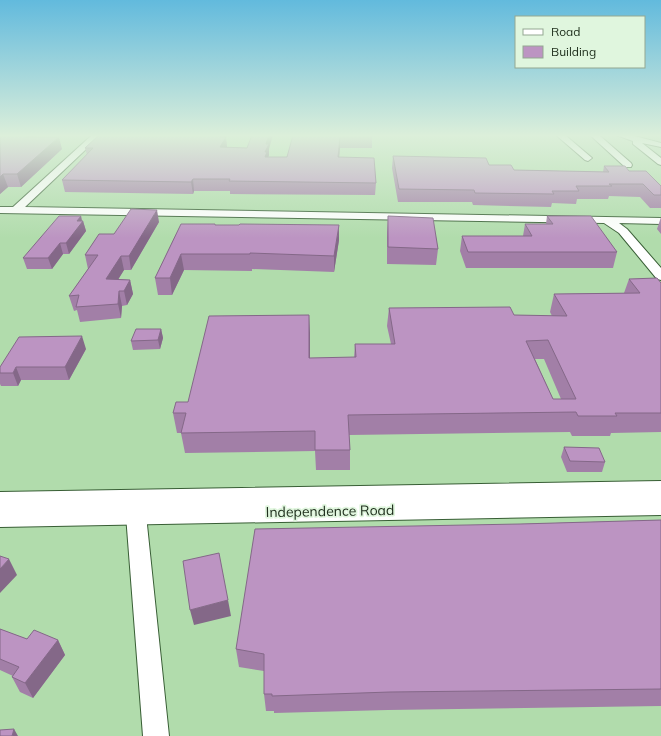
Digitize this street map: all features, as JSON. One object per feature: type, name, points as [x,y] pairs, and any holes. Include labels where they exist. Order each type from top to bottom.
[{"type":"main road","name":"Independence Road","points":[[0,501],[661,490]]},
{"type":"main road","name":"Independence Road","points":[[0,517],[661,506]]},
{"type":"street","points":[[16,210],[60,169]]},
{"type":"street","points":[[0,210],[661,221]]},
{"type":"street","points":[[607,221],[623,231],[659,271]]},
{"type":"street","points":[[136,515],[156,736]]},
{"type":"building","points":[[0,169],[22,169],[17,174],[3,174],[0,177]]},
{"type":"building","points":[[72,169],[375,169],[376,183],[229,181],[230,179],[193,179],[191,182],[62,180]]},
{"type":"building","points":[[395,169],[514,169],[609,172],[607,169],[628,169],[629,171],[646,171],[661,186],[661,195],[654,195],[643,184],[576,186],[579,191],[552,191],[554,194],[475,193],[474,190],[399,189]]},
{"type":"building","points":[[131,209],[157,210],[129,256],[121,256],[106,279],[130,280],[124,291],[119,291],[118,304],[76,307],[79,295],[69,296],[98,255],[85,255],[99,234],[114,234]]},
{"type":"building","points":[[59,216],[81,216],[77,221],[83,221],[66,243],[60,243],[48,258],[23,258]]},
{"type":"building","points":[[388,216],[433,218],[438,249],[388,247]]},
{"type":"building","points":[[547,216],[591,216],[617,252],[468,252],[462,236],[532,236],[525,224],[553,224]]},
{"type":"building","points":[[181,224],[339,225],[334,256],[250,253],[181,254],[170,278],[155,278]]},
{"type":"building","points":[[657,278],[661,283],[661,413],[615,413],[617,416],[578,416],[576,412],[348,415],[350,450],[315,450],[315,431],[181,433],[186,413],[173,413],[176,402],[188,402],[209,316],[309,315],[309,358],[356,357],[355,344],[395,344],[389,308],[510,307],[514,315],[567,316],[554,294],[640,293],[629,279]],"holes":[[[548,340],[576,399],[553,399],[526,341]]]},
{"type":"building","points":[[136,329],[161,329],[158,340],[131,341]]},
{"type":"building","points":[[82,336],[65,367],[16,367],[13,373],[0,373],[0,367],[19,337]]},
{"type":"building","points":[[564,447],[599,448],[605,462],[570,461]]},
{"type":"building","points":[[661,520],[661,689],[390,692],[272,696],[272,694],[264,694],[264,654],[236,649],[255,529]]},
{"type":"building","points":[[219,553],[228,600],[190,610],[183,561]]},
{"type":"building","points":[[0,556],[9,559],[0,569]]},
{"type":"building","points":[[0,629],[27,639],[34,630],[58,640],[25,683],[12,677],[19,667],[0,659]]},
{"type":"building","points":[[14,729],[12,736],[0,736],[0,730]]}]
